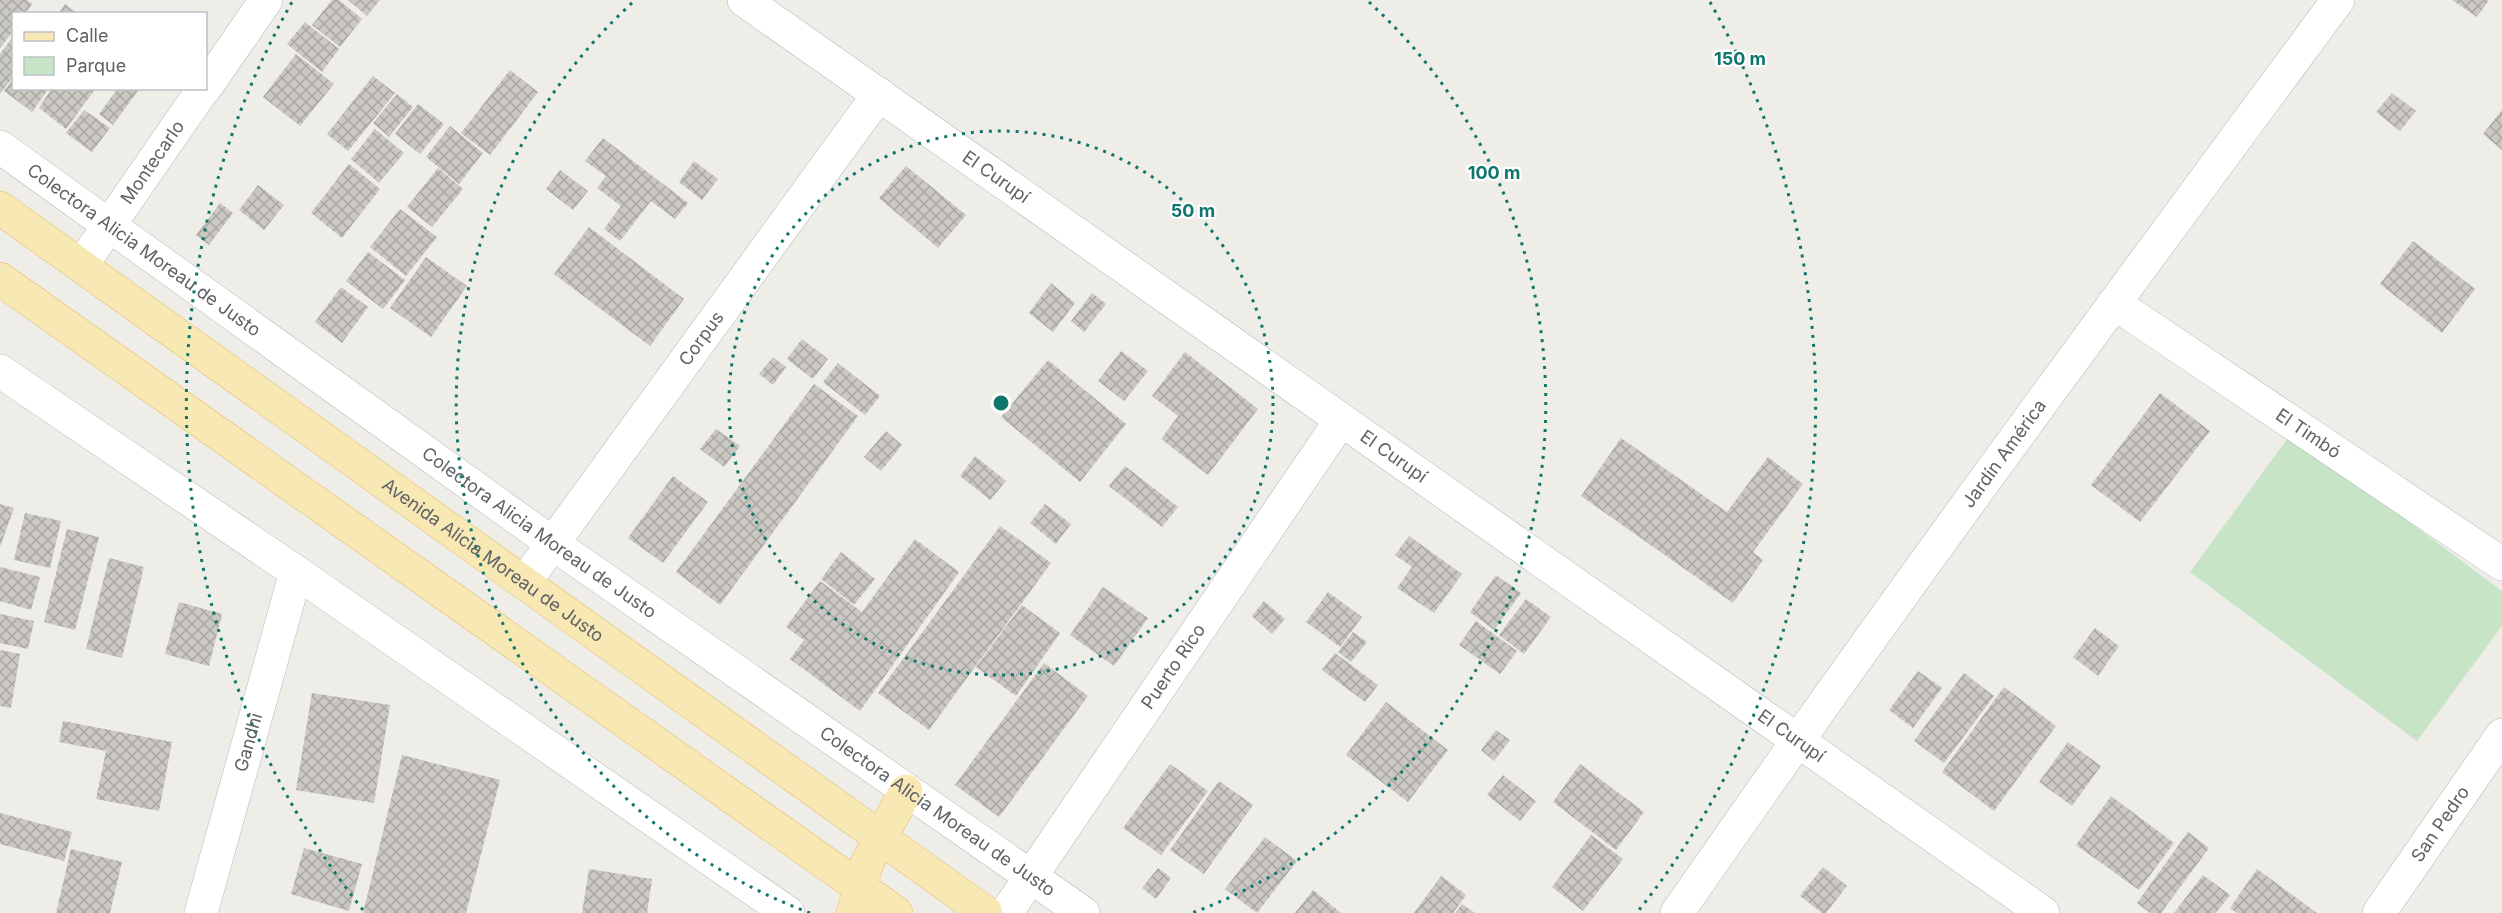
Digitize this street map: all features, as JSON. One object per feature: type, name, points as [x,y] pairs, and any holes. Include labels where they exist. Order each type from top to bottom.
[{"type":"main road","name":"Avenida Alicia Moreau de Justo","points":[[0,208],[986,913]]},
{"type":"main road","points":[[0,279],[856,900],[896,913]]},
{"type":"main road","points":[[856,900],[867,863],[906,791]]},
{"type":"street","name":"Montecarlo","points":[[207,85],[266,0]]},
{"type":"street","name":"El Curupí","points":[[744,0],[2043,913]]},
{"type":"street","name":"Jardín América","points":[[1677,913],[1797,740],[2114,303],[2338,0]]},
{"type":"street","name":"Montecarlo","points":[[81,266],[204,90]]},
{"type":"street","name":"Corpus","points":[[524,582],[879,94]]},
{"type":"street","name":"Colectora Alicia Moreau de Justo","points":[[0,147],[552,543],[1083,913]]},
{"type":"street","name":"El Timbó","points":[[2114,303],[2502,564]]},
{"type":"street","points":[[0,371],[296,572],[788,913]]},
{"type":"street","name":"Puerto Rico","points":[[1006,913],[1341,420]]},
{"type":"street","name":"Gandhi","points":[[201,913],[296,572]]},
{"type":"street","name":"San Pedro","points":[[2379,913],[2502,735]]},
{"type":"green space","points":[[2291,434],[2502,591],[2502,626],[2417,741],[2190,572]]},
{"type":"building","points":[[0,0],[27,0],[32,4],[26,12],[12,12],[12,33],[0,48]]},
{"type":"building","points":[[332,0],[339,0],[362,19],[340,47],[312,25]]},
{"type":"building","points":[[348,0],[380,0],[367,16]]},
{"type":"building","points":[[2452,0],[2489,0],[2477,17]]},
{"type":"building","points":[[65,4],[75,12],[59,12]]},
{"type":"building","points":[[305,22],[339,49],[322,72],[287,44]]},
{"type":"building","points":[[12,38],[12,79],[0,94],[0,54]]},
{"type":"building","points":[[296,54],[334,84],[300,126],[263,97]]},
{"type":"building","points":[[510,70],[538,92],[490,155],[461,133]]},
{"type":"building","points":[[373,76],[395,93],[348,151],[327,134]]},
{"type":"building","points":[[12,81],[12,90],[48,90],[32,112],[4,91]]},
{"type":"building","points":[[51,90],[95,90],[66,129],[39,108]]},
{"type":"building","points":[[117,90],[139,90],[113,125],[99,114]]},
{"type":"building","points":[[2392,93],[2416,111],[2400,131],[2376,112]]},
{"type":"building","points":[[397,94],[413,107],[389,137],[373,123]]},
{"type":"building","points":[[418,104],[444,124],[420,154],[395,134]]},
{"type":"building","points":[[84,110],[110,128],[92,152],[66,133]]},
{"type":"building","points":[[2502,110],[2502,150],[2483,134]]},
{"type":"building","points":[[450,126],[483,153],[459,184],[426,157]]},
{"type":"building","points":[[375,129],[404,153],[379,183],[351,159]]},
{"type":"building","points":[[603,138],[688,203],[675,219],[651,201],[620,241],[604,229],[621,206],[597,188],[606,176],[585,161]]},
{"type":"building","points":[[694,161],[718,179],[702,200],[679,182]]},
{"type":"building","points":[[349,164],[380,189],[342,238],[311,213]]},
{"type":"building","points":[[906,166],[966,215],[938,248],[879,198]]},
{"type":"building","points":[[438,168],[463,189],[432,227],[407,207]]},
{"type":"building","points":[[560,170],[588,191],[573,210],[546,189]]},
{"type":"building","points":[[258,185],[284,205],[264,230],[239,210]]},
{"type":"building","points":[[220,203],[233,213],[209,245],[196,235]]},
{"type":"building","points":[[400,209],[437,237],[406,276],[370,247]]},
{"type":"building","points":[[589,227],[684,299],[650,346],[554,274]]},
{"type":"building","points":[[2413,241],[2475,289],[2442,333],[2380,284]]},
{"type":"building","points":[[368,252],[405,280],[383,309],[346,281]]},
{"type":"building","points":[[426,257],[467,286],[431,337],[390,308]]},
{"type":"building","points":[[1051,283],[1075,303],[1053,332],[1029,313]]},
{"type":"building","points":[[341,287],[368,307],[342,343],[315,322]]},
{"type":"building","points":[[1092,293],[1106,304],[1084,332],[1071,321]]},
{"type":"building","points":[[802,339],[828,359],[813,379],[787,359]]},
{"type":"building","points":[[1121,351],[1148,371],[1124,401],[1098,381]]},
{"type":"building","points":[[1185,352],[1258,409],[1208,475],[1161,439],[1178,416],[1152,396]]},
{"type":"building","points":[[773,357],[786,367],[773,385],[759,374]]},
{"type":"building","points":[[1048,360],[1126,424],[1080,482],[1001,417]]},
{"type":"building","points":[[838,363],[880,396],[865,415],[823,382]]},
{"type":"building","points":[[814,384],[858,416],[720,605],[676,572]]},
{"type":"building","points":[[2160,393],[2210,431],[2140,522],[2091,485]]},
{"type":"building","points":[[716,429],[740,446],[724,467],[700,449]]},
{"type":"building","points":[[886,431],[902,445],[881,471],[864,457]]},
{"type":"building","points":[[1621,438],[1727,512],[1768,457],[1803,484],[1753,552],[1763,560],[1733,603],[1581,496]]},
{"type":"building","points":[[975,456],[1006,481],[990,500],[960,476]]},
{"type":"building","points":[[1125,466],[1178,507],[1162,527],[1109,486]]},
{"type":"building","points":[[673,476],[708,502],[663,563],[628,538]]},
{"type":"building","points":[[0,504],[14,508],[0,547]]},
{"type":"building","points":[[1045,504],[1071,524],[1056,544],[1030,523]]},
{"type":"building","points":[[25,513],[61,521],[50,568],[14,560]]},
{"type":"building","points":[[1000,526],[1051,563],[929,730],[878,693]]},
{"type":"building","points":[[67,529],[99,537],[75,630],[44,622]]},
{"type":"building","points":[[1409,536],[1462,574],[1434,613],[1397,588],[1412,567],[1395,555]]},
{"type":"building","points":[[915,539],[959,572],[860,711],[790,659],[804,640],[786,627],[820,581],[862,612]]},
{"type":"building","points":[[841,552],[875,579],[854,605],[821,579]]},
{"type":"building","points":[[109,558],[144,567],[122,658],[86,649]]},
{"type":"building","points":[[0,567],[40,577],[31,610],[0,601]]},
{"type":"building","points":[[1496,575],[1521,593],[1494,630],[1470,612]]},
{"type":"building","points":[[1103,587],[1148,618],[1114,666],[1070,635]]},
{"type":"building","points":[[1328,592],[1362,617],[1340,647],[1306,622]]},
{"type":"building","points":[[1526,599],[1551,617],[1524,654],[1499,635]]},
{"type":"building","points":[[1264,601],[1285,619],[1272,634],[1252,616]]},
{"type":"building","points":[[179,602],[222,614],[209,666],[165,654]]},
{"type":"building","points":[[1022,605],[1060,633],[1016,696],[976,667]]},
{"type":"building","points":[[0,614],[34,621],[28,649],[0,643]]},
{"type":"building","points":[[1476,621],[1517,651],[1500,674],[1459,645]]},
{"type":"building","points":[[2095,628],[2119,646],[2098,676],[2073,657]]},
{"type":"building","points":[[1353,632],[1367,642],[1351,662],[1338,652]]},
{"type":"building","points":[[0,650],[20,654],[11,708],[0,706]]},
{"type":"building","points":[[1335,653],[1378,685],[1365,702],[1322,670]]},
{"type":"building","points":[[1044,663],[1088,696],[999,817],[955,785]]},
{"type":"building","points":[[1918,671],[1942,688],[1913,728],[1889,710]]},
{"type":"building","points":[[1964,673],[1994,696],[1944,763],[1914,741]]},
{"type":"building","points":[[2004,687],[2056,726],[1994,811],[1942,772]]},
{"type":"building","points":[[312,693],[390,705],[374,803],[296,790]]},
{"type":"building","points":[[1386,702],[1448,750],[1408,802],[1346,755]]},
{"type":"building","points":[[63,721],[172,742],[159,811],[96,799],[106,751],[59,742]]},
{"type":"building","points":[[1496,730],[1510,740],[1494,761],[1481,750]]},
{"type":"building","points":[[2068,742],[2101,766],[2072,806],[2039,782]]},
{"type":"building","points":[[402,755],[500,780],[466,913],[363,913]]},
{"type":"building","points":[[1170,764],[1208,791],[1161,855],[1123,828]]},
{"type":"building","points":[[1580,764],[1644,812],[1616,850],[1553,802]]},
{"type":"building","points":[[1503,775],[1536,801],[1520,821],[1487,795]]},
{"type":"building","points":[[1219,781],[1253,805],[1204,874],[1170,850]]},
{"type":"building","points":[[2111,796],[2174,843],[2139,890],[2076,845]]},
{"type":"building","points":[[0,813],[72,832],[64,861],[0,844]]},
{"type":"building","points":[[2188,832],[2209,848],[2161,913],[2150,913],[2137,903]]},
{"type":"building","points":[[1591,835],[1623,859],[1583,911],[1552,887]]},
{"type":"building","points":[[1265,837],[1297,861],[1257,913],[1225,889]]},
{"type":"building","points":[[304,848],[362,864],[349,911],[291,894]]},
{"type":"building","points":[[71,849],[122,862],[110,913],[56,913]]},
{"type":"building","points":[[1823,867],[1847,886],[1826,913],[1822,913],[1800,896]]},
{"type":"building","points":[[1158,868],[1171,878],[1156,899],[1142,888]]},
{"type":"building","points":[[589,869],[652,879],[647,913],[582,913]]},
{"type":"building","points":[[2257,869],[2317,913],[2237,913],[2230,908]]},
{"type":"building","points":[[2203,875],[2230,895],[2216,913],[2174,913]]},
{"type":"building","points":[[1441,876],[1466,895],[1453,913],[1414,913]]},
{"type":"building","points":[[1313,890],[1341,913],[1295,913]]},
{"type":"building","points":[[1462,904],[1475,913],[1455,913]]}]
